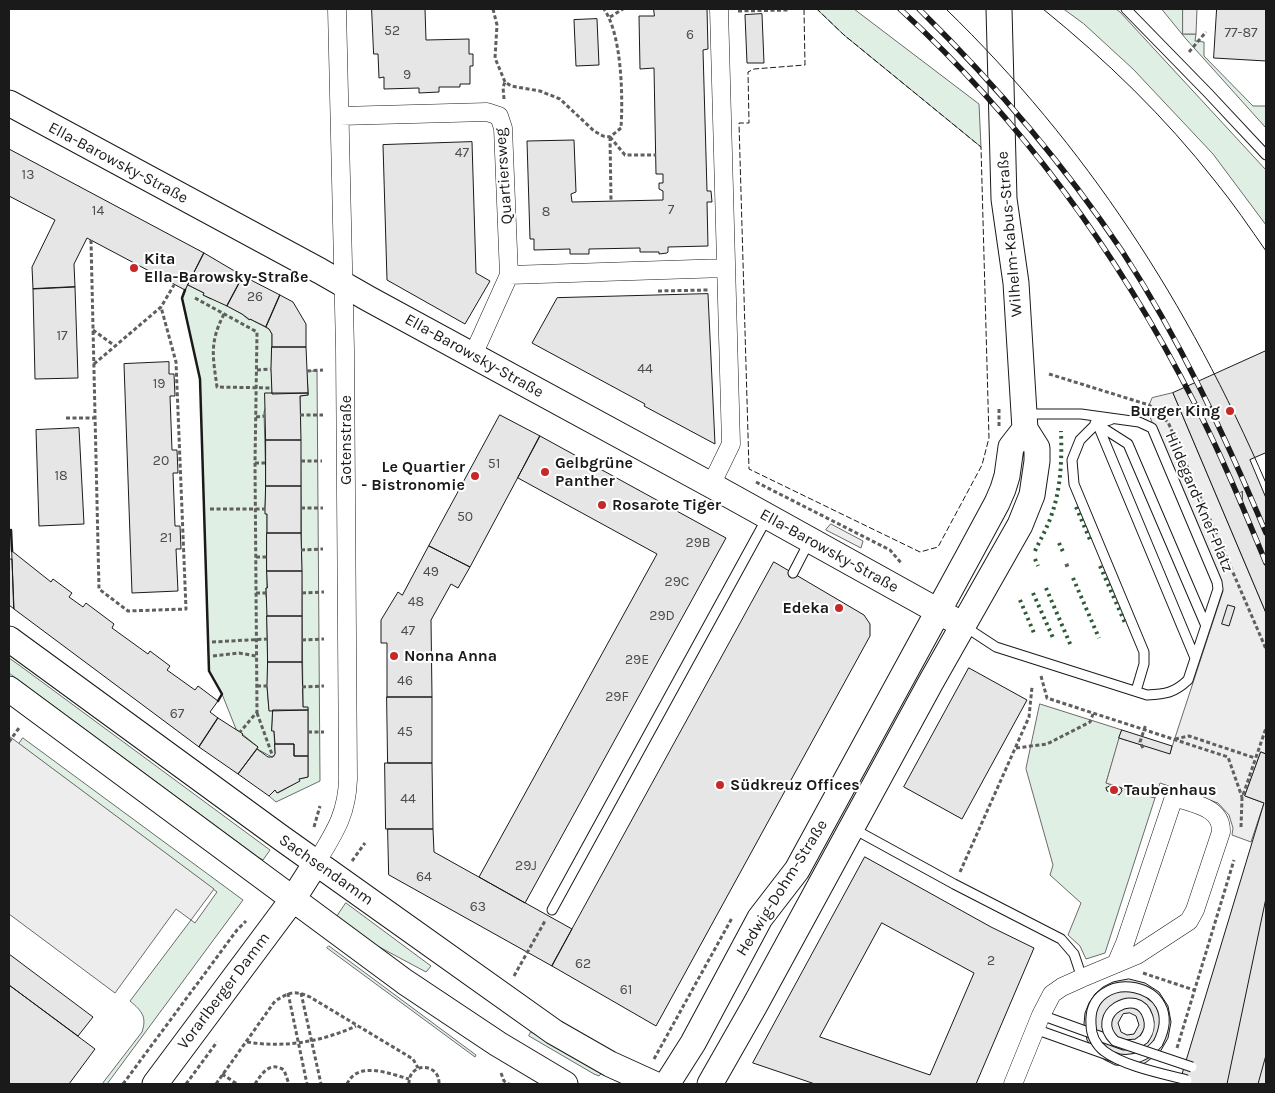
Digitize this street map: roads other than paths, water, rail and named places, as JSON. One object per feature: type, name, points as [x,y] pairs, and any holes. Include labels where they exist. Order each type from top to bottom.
[{"type":"street","name":"Gotenstraße","points":[[316,863],[338,825],[348,795],[344,285],[337,9]]},
{"type":"street","name":"Wilhelm-Kabus-Straße","points":[[963,625],[1020,525],[1032,495],[1037,448],[1025,421],[1016,283],[1004,199],[999,9]]},
{"type":"street","points":[[716,474],[731,444],[719,10]]},
{"type":"street","name":"Ella-Barowsky-Straße","points":[[9,103],[472,355],[716,474],[768,516],[963,625]]},
{"type":"street","name":"Quartiersweg","points":[[340,116],[487,112],[499,116],[503,128],[510,275],[472,355]]},
{"type":"street","points":[[510,275],[726,268]]},
{"type":"street","points":[[938,612],[997,503],[1007,476],[1010,447],[1025,421]]},
{"type":"street","name":"Hedwig-Dohm-Straße","points":[[667,1084],[693,1042],[760,918],[797,870],[938,612]]},
{"type":"street","name":"Hedwig-Dohm-Straße","points":[[710,1084],[963,625]]},
{"type":"street","name":"Sachsendamm","points":[[9,639],[316,863],[554,1032],[610,1064],[654,1072]]},
{"type":"street","points":[[9,689],[405,982],[498,1044],[565,1084]]},
{"type":"street","points":[[1013,1084],[1038,1022],[1052,994],[1062,987],[1082,978],[1116,964],[1137,955],[1189,921],[1195,910],[1221,832],[1221,824],[1218,817],[1210,809],[1174,797],[1125,943],[1116,964]]},
{"type":"street","name":"Vorarlberger Damm","points":[[155,1084],[293,899],[316,863]]},
{"type":"lane","points":[[1126,9],[1266,155]]},
{"type":"lane","name":"Hildegard-Knef-Platz","points":[[963,625],[996,647],[1147,695],[1164,694],[1177,690],[1188,680],[1218,589],[1217,582],[1152,428],[1139,422],[1081,414],[1025,421]]},
{"type":"lane","points":[[1081,414],[1128,444],[1206,626]]},
{"type":"lane","points":[[1115,419],[1097,424],[1080,440],[1072,460],[1074,484],[1144,652],[1144,664],[1136,691]]},
{"type":"lane","points":[[1097,424],[1196,658]]},
{"type":"lane","points":[[552,910],[768,516]]},
{"type":"lane","points":[[793,573],[810,540]]},
{"type":"lane","points":[[852,827],[954,884],[1061,940],[1074,954],[1082,978]]},
{"type":"lane","points":[[1038,1022],[1119,1058],[1126,1060],[1142,1056],[1151,1051],[1158,1043],[1163,1033],[1164,1018],[1157,1001],[1147,992],[1132,986],[1120,987],[1109,991],[1098,1000],[1090,1022],[1093,1036],[1103,1050],[1111,1056],[1137,1066],[1188,1080]]},
{"type":"lane","points":[[1038,1022],[1124,1045],[1137,1044],[1144,1039],[1150,1027],[1149,1020],[1144,1010],[1130,1003],[1122,1004],[1109,1015],[1107,1023],[1109,1034],[1115,1041],[1192,1067]]},
{"type":"tram line","points":[[946,9],[997,61],[1045,116],[1089,172],[1130,230],[1168,290],[1203,352],[1236,417],[1266,483]]},
{"type":"tram line","points":[[1043,9],[1112,69],[1176,134],[1222,189],[1266,251]]},
{"type":"tram line","points":[[1227,1084],[1266,898]]},
{"type":"tram line","points":[[1258,1084],[1266,1055]]},
{"type":"railway","points":[[900,9],[945,52],[987,97],[1027,144],[1101,244],[1166,349],[1195,404],[1224,463],[1266,563]]},
{"type":"railway","points":[[919,9],[1001,95],[1052,155],[1122,251],[1163,319],[1200,389],[1266,533]]},
{"type":"place","name":"Kita Ella-Barowsky-Straße","points":[[134,268]]},
{"type":"place","name":"Burger King","points":[[1230,411]]},
{"type":"place","name":"Gelbgrüne Panther","points":[[545,472]]},
{"type":"place","name":"Le Quartier - Bistronomie","points":[[475,476]]},
{"type":"place","name":"Rosarote Tiger","points":[[602,505]]},
{"type":"place","name":"Edeka","points":[[839,608]]},
{"type":"place","name":"Nonna Anna","points":[[394,656]]},
{"type":"place","name":"Südkreuz Offices","points":[[720,785]]},
{"type":"place","name":"Taubenhaus","points":[[1114,790]]}]
